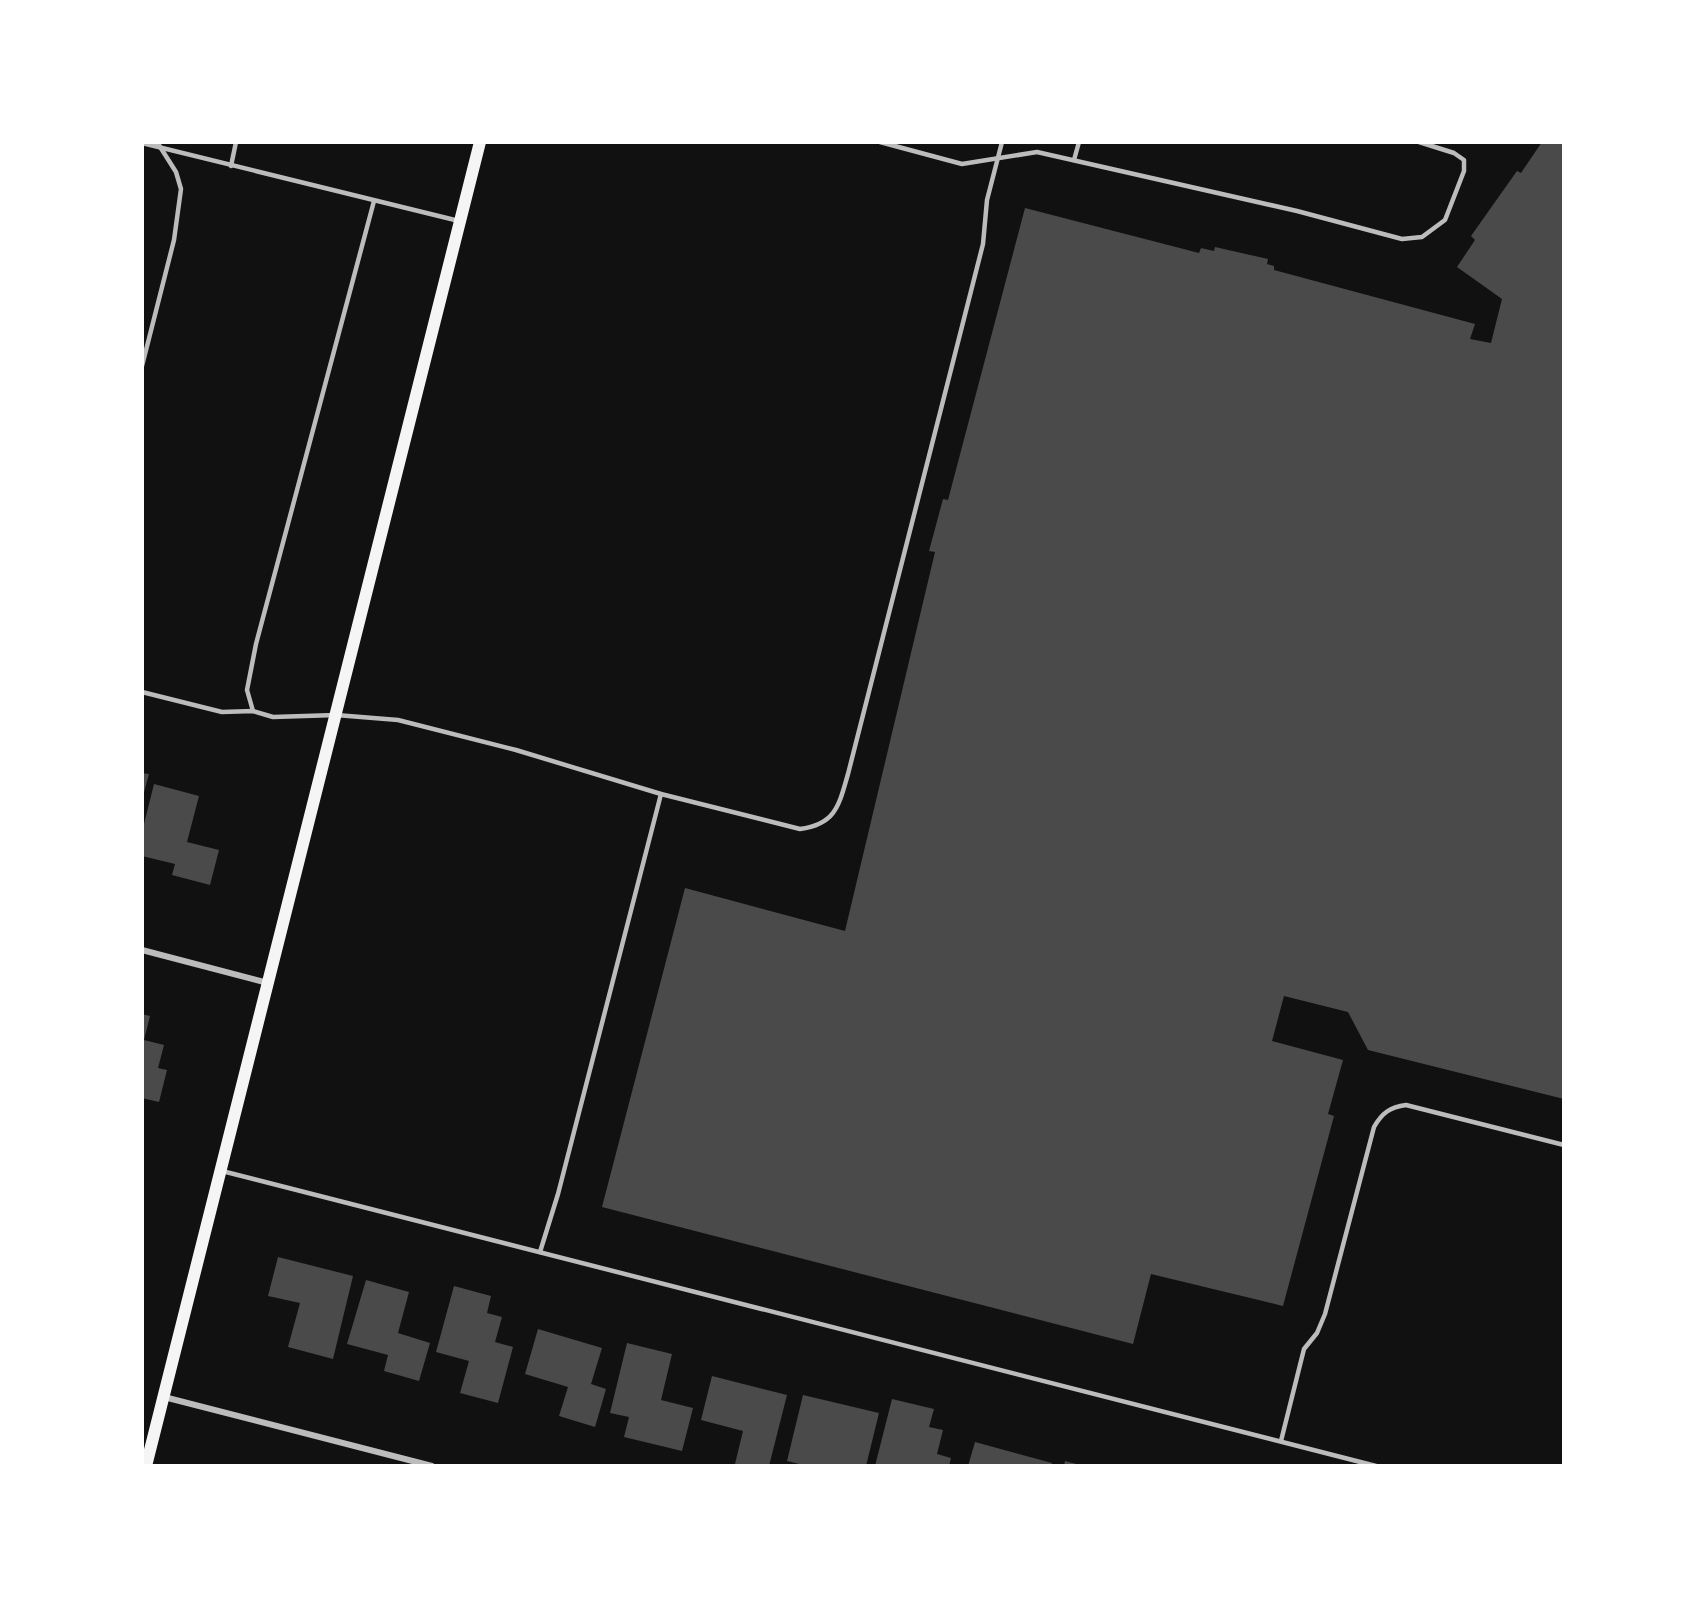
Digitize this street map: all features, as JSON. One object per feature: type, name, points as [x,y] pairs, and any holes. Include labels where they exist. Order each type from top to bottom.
[{"type":"main road","points":[[146,1466],[480,142]]},
{"type":"street","points":[[142,950],[268,983]]},
{"type":"street","points":[[164,1397],[432,1466]]},
{"type":"lane","points":[[231,166],[237,142]]},
{"type":"lane","points":[[880,142],[962,164],[1037,152],[1298,211],[1402,239],[1422,237],[1445,220],[1464,171],[1464,160],[1454,153],[1419,142]]},
{"type":"lane","points":[[142,692],[222,712],[253,711],[273,717],[336,715],[398,720],[516,750],[661,794],[800,829],[818,826],[832,815],[840,801],[983,243],[987,200],[1002,142]]},
{"type":"lane","points":[[1074,160],[1079,142]]},
{"type":"lane","points":[[142,143],[158,145],[231,166],[459,221]]},
{"type":"lane","points":[[142,366],[174,240],[181,189],[176,172],[158,145]]},
{"type":"lane","points":[[253,711],[247,690],[256,644],[374,201]]},
{"type":"lane","points":[[540,1252],[558,1194],[661,794]]},
{"type":"lane","points":[[1281,1441],[1304,1350],[1317,1333],[1325,1314],[1374,1127],[1382,1113],[1395,1106],[1406,1105],[1563,1145]]},
{"type":"lane","points":[[220,1171],[1377,1466]]},
{"type":"building","points":[[1542,142],[1564,142],[1564,1099],[1368,1050],[1348,1012],[1284,996],[1272,1041],[1343,1060],[1328,1114],[1334,1116],[1283,1306],[1151,1274],[1133,1344],[602,1207],[685,888],[845,931],[935,552],[929,551],[943,499],[948,500],[1025,208],[1199,253],[1201,248],[1214,251],[1215,247],[1268,259],[1267,264],[1274,266],[1274,270],[1475,324],[1470,339],[1491,343],[1502,299],[1457,267],[1475,240],[1471,236],[1517,171],[1521,173]]},
{"type":"building","points":[[142,773],[149,774],[143,796],[142,796]]},
{"type":"building","points":[[154,784],[199,796],[187,842],[219,850],[210,885],[172,875],[175,864],[142,856],[142,832]]},
{"type":"building","points":[[142,1014],[150,1016],[144,1040],[164,1045],[158,1068],[167,1070],[159,1102],[142,1098]]},
{"type":"building","points":[[278,1257],[353,1276],[333,1359],[288,1347],[300,1303],[268,1296]]},
{"type":"building","points":[[366,1280],[409,1292],[398,1333],[430,1343],[419,1381],[384,1371],[388,1355],[347,1344]]},
{"type":"building","points":[[454,1286],[491,1296],[487,1313],[502,1317],[495,1342],[513,1347],[498,1403],[460,1393],[469,1361],[436,1352]]},
{"type":"building","points":[[538,1329],[602,1348],[591,1384],[606,1389],[595,1427],[559,1416],[568,1387],[525,1374]]},
{"type":"building","points":[[627,1343],[672,1354],[661,1400],[693,1408],[682,1451],[624,1437],[629,1417],[610,1413]]},
{"type":"building","points":[[712,1376],[787,1395],[769,1466],[735,1464],[743,1431],[701,1420]]},
{"type":"building","points":[[803,1395],[879,1413],[866,1466],[807,1466],[787,1461]]},
{"type":"building","points":[[892,1399],[934,1409],[929,1427],[943,1430],[937,1454],[951,1458],[949,1466],[875,1466]]},
{"type":"building","points":[[975,1442],[1052,1463],[1051,1466],[968,1466]]},
{"type":"building","points":[[1065,1461],[1080,1465],[1080,1466],[1064,1466]]}]
